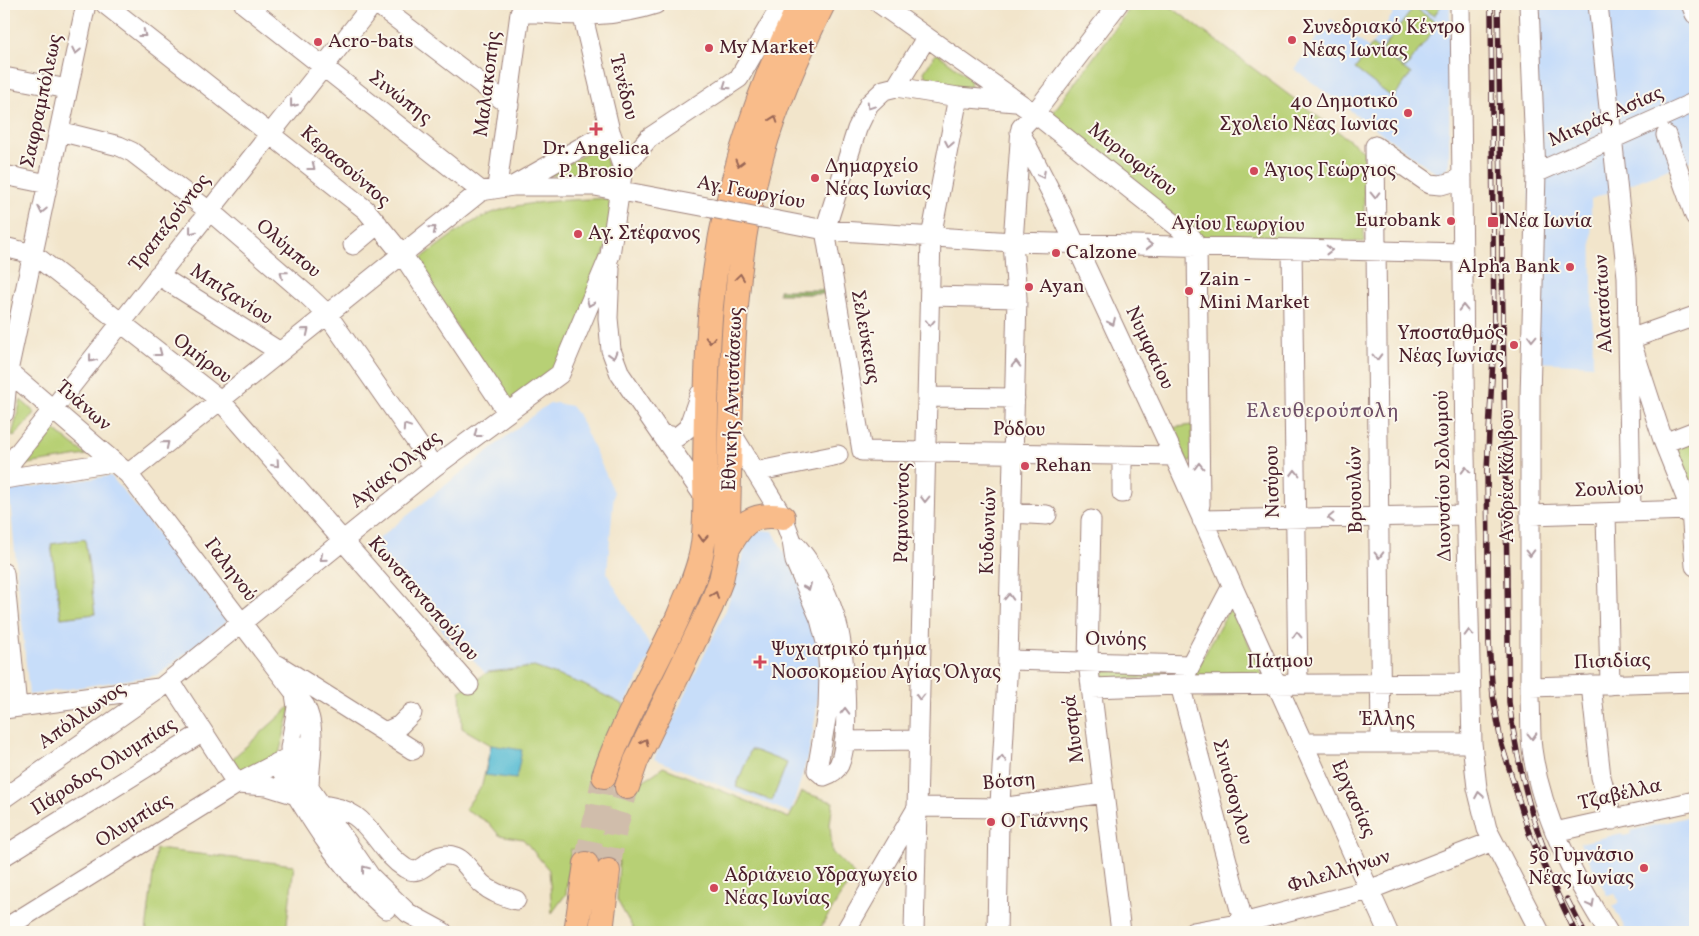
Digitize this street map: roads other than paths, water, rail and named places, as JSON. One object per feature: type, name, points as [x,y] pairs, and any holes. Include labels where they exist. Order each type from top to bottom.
[{"type":"main road","name":"Εθνικής Αντιστάσεως","points":[[604,776],[612,752],[667,642],[696,574],[702,548],[705,498],[711,306],[724,225],[754,113],[779,49],[800,4]]},
{"type":"main road","name":"Εθνικής Αντιστάσεως","points":[[627,787],[636,761],[711,606],[721,580],[727,552],[737,301],[753,194],[775,114],[806,37],[823,4]]},
{"type":"main road","points":[[727,552],[735,537],[751,519],[770,515],[783,517]]},
{"type":"main road","points":[[576,932],[586,864]]},
{"type":"main road","points":[[601,932],[608,871]]},
{"type":"main road","points":[[604,909],[612,932]]},
{"type":"street","name":"Σαφραμπόλεως","points":[[4,414],[6,371],[86,4]]},
{"type":"street","name":"Κερασούντος","points":[[105,4],[366,210],[402,254],[507,412]]},
{"type":"street","name":"Σινώπης","points":[[244,4],[323,66],[497,188]]},
{"type":"street","name":"Τραπεζούντος","points":[[4,471],[373,4]]},
{"type":"street","points":[[377,4],[509,105]]},
{"type":"street","points":[[526,8],[583,17],[618,13],[656,4]]},
{"type":"street","points":[[624,168],[649,138],[739,78],[782,4]]},
{"type":"street","points":[[880,4],[1015,102]]},
{"type":"street","points":[[1020,131],[1023,124],[1034,114],[1118,4]]},
{"type":"street","name":"Διονυσίου Σολωμού","points":[[1460,4],[1469,683],[1472,743],[1481,810],[1493,842],[1540,932]]},
{"type":"street","name":"Ανδρέα Κάλβου","points":[[1529,4],[1536,173],[1530,515],[1532,749],[1554,832],[1592,907],[1608,932]]},
{"type":"street","name":"Αλατσάτων","points":[[1598,4],[1627,277],[1630,339],[1631,512]]},
{"type":"street","points":[[1691,4],[1695,14]]},
{"type":"street","name":"Μαλακοπής","points":[[497,188],[526,8]]},
{"type":"street","name":"Τενέδου","points":[[583,17],[610,131],[624,168]]},
{"type":"street","points":[[896,87],[926,38]]},
{"type":"street","points":[[4,77],[68,89]]},
{"type":"street","points":[[825,230],[857,129],[869,104],[884,90],[896,87],[1015,102]]},
{"type":"street","name":"Ραμνούντος","points":[[914,932],[931,237],[958,96]]},
{"type":"street","name":"Μυριοφύτου","points":[[1015,102],[1034,114],[1185,230],[1198,246]]},
{"type":"street","name":"Μικράς Ασίας","points":[[1536,173],[1695,102]]},
{"type":"street","points":[[128,474],[402,254],[497,188],[610,131]]},
{"type":"street","name":"Κυδωνιών","points":[[997,932],[1000,808],[1008,660],[1015,398],[1017,298],[1013,242],[1020,131]]},
{"type":"street","name":"Νυμφαίου","points":[[1020,131],[1174,456],[1276,684]]},
{"type":"street","name":"Ολύμπου","points":[[59,132],[119,146],[132,152],[209,210],[306,294],[327,314],[434,467]]},
{"type":"street","points":[[1666,135],[1695,216]]},
{"type":"street","name":"Βρυουλών","points":[[1381,743],[1375,146],[1430,184],[1441,185],[1462,179]]},
{"type":"street","name":"Αγίας Όλγας","points":[[624,168],[619,189],[610,255],[608,318],[611,350],[620,374],[705,498]]},
{"type":"street","points":[[4,175],[48,184]]},
{"type":"street","name":"Αγ. Γεωργίου","points":[[497,188],[595,186],[619,189],[825,230],[1013,242]]},
{"type":"street","points":[[352,245],[378,224]]},
{"type":"street","name":"Σελεύκειας","points":[[825,230],[862,451]]},
{"type":"street","name":"Αγίου Γεωργίου","points":[[1013,242],[1463,253]]},
{"type":"street","points":[[1198,246],[1201,518],[1467,515]]},
{"type":"street","name":"Ομήρου","points":[[4,248],[33,254],[120,324],[220,400],[344,541]]},
{"type":"street","name":"Νισύρου","points":[[1292,249],[1298,684]]},
{"type":"street","name":"Αγίας Όλγας","points":[[166,684],[240,622],[256,612],[434,467],[564,370],[610,255]]},
{"type":"street","name":"Μπιζανίου","points":[[158,275],[280,352]]},
{"type":"street","points":[[931,296],[1017,298]]},
{"type":"street","points":[[1693,322],[1630,339],[1664,443],[1691,510],[1695,566]]},
{"type":"street","name":"Τυάνων","points":[[6,371],[128,474]]},
{"type":"street","points":[[661,434],[677,437],[688,428],[700,394]]},
{"type":"street","points":[[927,397],[1015,398]]},
{"type":"street","points":[[1664,443],[1695,431]]},
{"type":"street","points":[[731,432],[783,517],[792,541],[796,561],[815,604],[826,646],[829,674],[828,708],[817,760],[817,770],[819,774],[824,776],[830,774],[838,767],[844,741],[844,674],[841,640],[835,617],[821,581],[805,554],[792,541]]},
{"type":"street","name":"Ρόδου","points":[[862,451],[927,450],[1174,456]]},
{"type":"street","points":[[755,472],[838,455]]},
{"type":"street","points":[[1122,455],[1122,493]]},
{"type":"street","points":[[4,479],[113,462]]},
{"type":"street","name":"Γαληνού","points":[[128,474],[310,716],[311,742],[302,791]]},
{"type":"street","name":"Σουλίου","points":[[1530,515],[1691,510]]},
{"type":"street","points":[[1012,513],[1048,515]]},
{"type":"street","points":[[1606,513],[1610,685]]},
{"type":"street","name":"Μυστρά","points":[[1091,520],[1088,662],[1121,932]]},
{"type":"street","name":"Κωνσταντοπούλου","points":[[344,541],[469,685]]},
{"type":"street","points":[[4,581],[10,708],[166,684],[203,732],[237,784],[302,791],[323,805],[341,809],[354,815],[392,857],[405,868],[414,872],[420,870],[430,860],[445,854],[456,857],[490,890],[516,900]]},
{"type":"street","points":[[1180,685],[1189,664],[1232,586]]},
{"type":"street","points":[[269,659],[414,750]]},
{"type":"street","name":"Οινόης","points":[[1008,660],[1189,664]]},
{"type":"street","name":"Πισιδίας","points":[[1530,687],[1695,682]]},
{"type":"street","name":"Πάτμου","points":[[1092,688],[1180,685],[1469,683]]},
{"type":"street","name":"Απόλλωνος","points":[[4,798],[166,684]]},
{"type":"street","name":"Εργασίας","points":[[1276,684],[1388,932]]},
{"type":"street","name":"Σινιόσογλου","points":[[1180,685],[1245,928]]},
{"type":"street","points":[[1591,686],[1602,777],[1613,820]]},
{"type":"street","points":[[284,760],[290,748],[297,707],[295,694]]},
{"type":"street","points":[[385,732],[400,725],[412,713]]},
{"type":"street","name":"Πάροδος Ολυμπίας","points":[[5,853],[203,732]]},
{"type":"street","points":[[844,741],[919,740]]},
{"type":"street","points":[[284,760],[311,742]]},
{"type":"street","name":"Έλλης","points":[[1303,743],[1472,743]]},
{"type":"street","points":[[284,760],[296,769],[302,791],[343,865],[362,887],[417,932]]},
{"type":"street","name":"Ολυμπίας","points":[[4,929],[237,784],[284,760]]},
{"type":"street","name":"Βότση","points":[[918,807],[1000,808],[1104,793]]},
{"type":"street","name":"Τζαβέλλα","points":[[1554,832],[1695,801]]},
{"type":"street","points":[[323,805],[354,855],[379,886],[408,913],[443,932]]},
{"type":"street","points":[[845,932],[918,807]]},
{"type":"street","name":"Φιλελλήνων","points":[[1193,932],[1245,928],[1369,890],[1493,842]]},
{"type":"water","points":[[491,745],[522,750],[516,779],[485,775]]},
{"type":"tunnel","points":[[586,864],[604,776]]},
{"type":"tunnel","points":[[608,871],[615,830],[627,787]]},
{"type":"railway","points":[[1491,4],[1494,339],[1487,470],[1489,644],[1493,696],[1501,742],[1529,833],[1575,932]]},
{"type":"railway","points":[[1498,4],[1509,702],[1523,780],[1547,856]]},
{"type":"railway","points":[[1567,899],[1584,932]]},
{"type":"place","name":"Συνεδριακό Κέντρο Νέας Ιωνίας","points":[[1292,40]]},
{"type":"place","name":"Acro-bats","points":[[318,42]]},
{"type":"place","name":"My Market","points":[[709,48]]},
{"type":"place","name":"4ο Δημοτικό Σχολείο Νέας Ιωνίας","points":[[1408,113]]},
{"type":"place","name":"Dr. Angelica P. Brosio","points":[[596,129]]},
{"type":"place","name":"Άγιος Γεώργιος","points":[[1254,171]]},
{"type":"place","name":"Δημαρχείο Νέας Ιωνίας","points":[[815,178]]},
{"type":"place","name":"Eurobank","points":[[1451,221]]},
{"type":"place","name":"Νέα Ιωνία","points":[[1493,222]]},
{"type":"place","name":"Αγ. Στέφανος","points":[[578,234]]},
{"type":"place","name":"Calzone","points":[[1056,253]]},
{"type":"place","name":"Alpha Bank","points":[[1570,267]]},
{"type":"place","name":"Ayan","points":[[1029,287]]},
{"type":"place","name":"Zain - Mini Market","points":[[1189,291]]},
{"type":"place","name":"Υποσταθμός Νέας Ιωνίας","points":[[1514,345]]},
{"type":"place","name":"Rehan","points":[[1025,466]]},
{"type":"place","name":"Ψυχιατρικό τμήμα Νοσοκομείου Αγίας Όλγας","points":[[760,662]]},
{"type":"place","name":"Ο Γιάννης","points":[[991,822]]},
{"type":"place","name":"5ο Γυμνάσιο Νέας Ιωνίας","points":[[1644,868]]},
{"type":"place","name":"Αδριάνειο Υδραγωγείο Νέας Ιωνίας","points":[[714,888]]},
{"type":"district","name":"Ελευθερούπολη","points":[[1323,411]]}]
